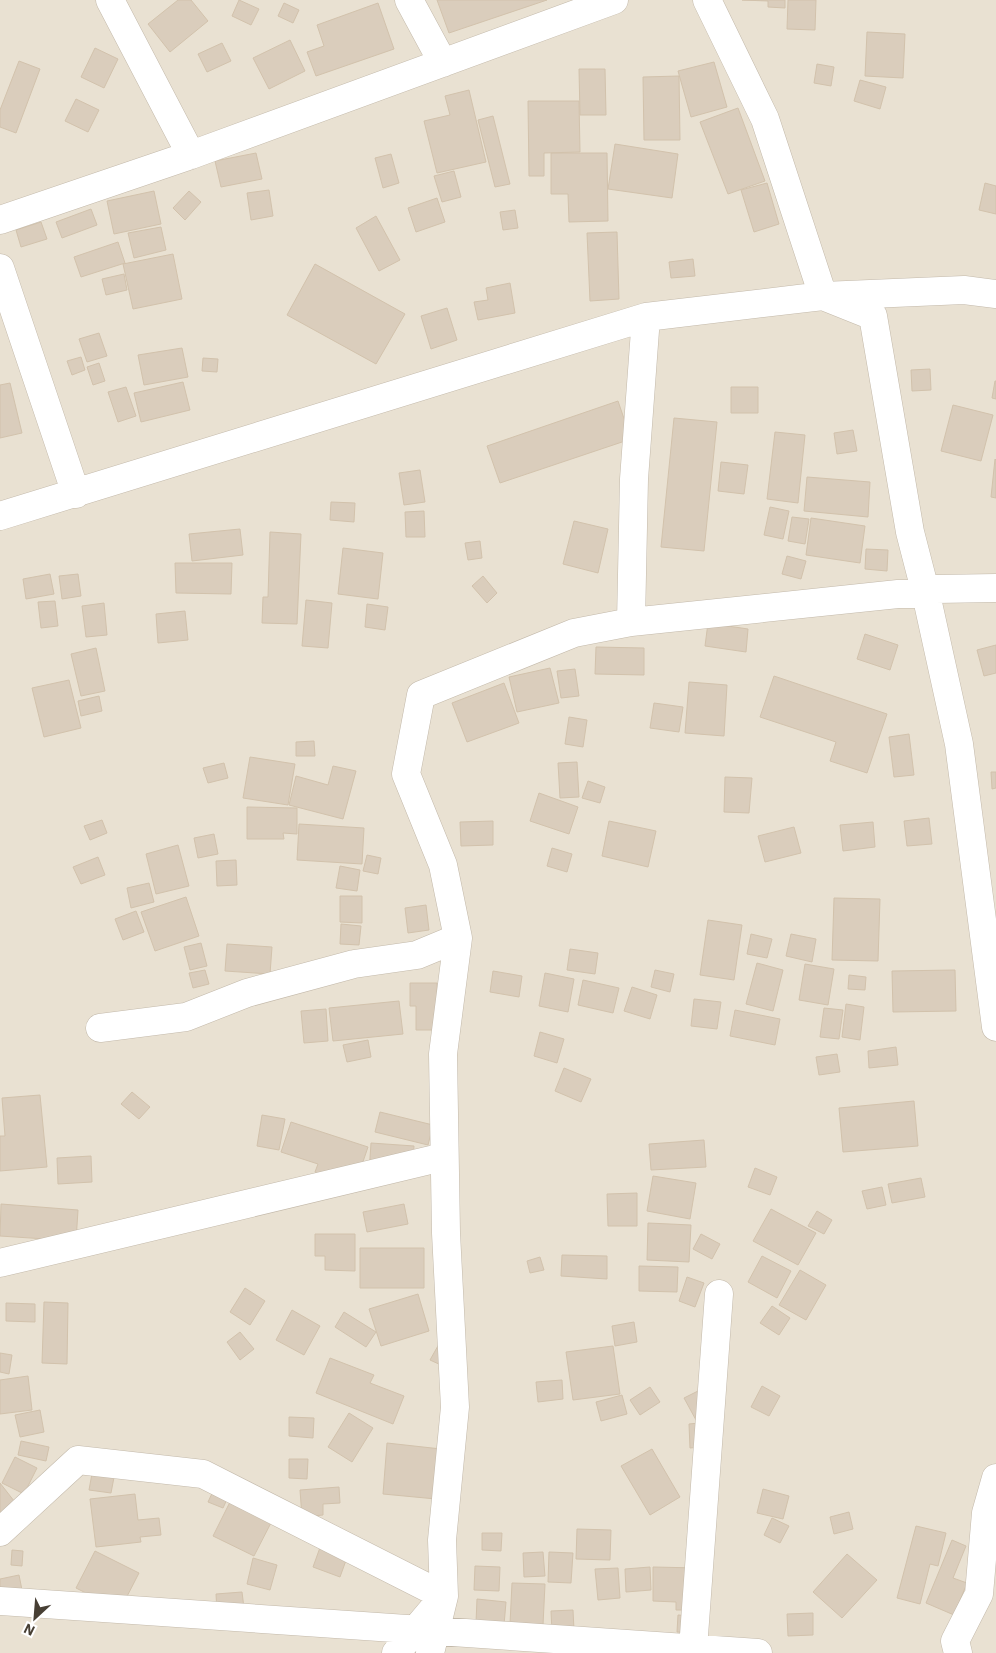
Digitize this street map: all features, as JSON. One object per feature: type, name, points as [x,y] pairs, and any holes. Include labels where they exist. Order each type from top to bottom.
[{"type":"street","points":[[110,0],[191,155]]},
{"type":"street","points":[[409,0],[443,63]]},
{"type":"street","points":[[0,220],[191,155],[614,0]]},
{"type":"street","points":[[707,0],[765,120],[823,296],[873,316],[910,532],[926,594],[959,744],[996,1027]]},
{"type":"street","points":[[0,268],[76,494]]},
{"type":"street","points":[[0,516],[646,317],[823,296],[964,290],[996,294]]},
{"type":"street","points":[[631,622],[634,479],[646,317]]},
{"type":"street","points":[[430,1653],[444,1596],[442,1540],[455,1407],[443,1157],[443,1054],[458,938],[443,865],[406,774],[421,694],[574,633],[631,622],[878,596],[926,594],[936,589],[996,588]]},
{"type":"street","points":[[100,1028],[186,1016],[247,993],[354,964],[417,955],[458,938]]},
{"type":"street","points":[[0,1263],[443,1157]]},
{"type":"street","points":[[693,1649],[719,1294]]},
{"type":"street","points":[[0,1532],[78,1460],[203,1474],[444,1596]]},
{"type":"street","points":[[958,1653],[955,1641],[979,1594],[986,1514],[996,1478]]},
{"type":"street","points":[[396,1653],[444,1596]]},
{"type":"street","points":[[0,1601],[758,1653]]},
{"type":"shaded area","points":[[0,0],[996,0],[996,1653],[0,1653]]},
{"type":"building","points":[[178,0],[191,0],[208,21],[170,52],[148,24]]},
{"type":"building","points":[[239,0],[259,9],[251,25],[232,16]]},
{"type":"building","points":[[437,0],[547,0],[449,33]]},
{"type":"building","points":[[742,0],[785,0],[785,8],[768,7],[768,1]]},
{"type":"building","points":[[788,0],[816,0],[815,30],[787,29]]},
{"type":"building","points":[[284,3],[299,10],[293,23],[278,16]]},
{"type":"building","points":[[378,3],[394,49],[316,76],[307,52],[324,46],[317,25]]},
{"type":"building","points":[[867,32],[905,34],[903,78],[865,76]]},
{"type":"building","points":[[290,40],[305,71],[269,89],[253,58]]},
{"type":"building","points":[[222,43],[231,61],[207,72],[198,54]]},
{"type":"building","points":[[95,48],[118,59],[104,88],[81,77]]},
{"type":"building","points":[[19,61],[40,69],[16,133],[0,127],[0,110]]},
{"type":"building","points":[[714,62],[727,107],[691,117],[678,71]]},
{"type":"building","points":[[817,64],[834,67],[831,86],[814,83]]},
{"type":"building","points":[[579,69],[605,69],[606,115],[580,115]]},
{"type":"building","points":[[679,76],[680,140],[644,140],[643,77]]},
{"type":"building","points":[[860,80],[886,87],[880,109],[854,101]]},
{"type":"building","points":[[469,90],[486,162],[437,173],[424,121],[450,115],[445,96]]},
{"type":"building","points":[[76,99],[99,110],[88,132],[65,121]]},
{"type":"building","points":[[528,101],[579,101],[580,152],[544,153],[544,176],[529,176]]},
{"type":"building","points":[[738,108],[765,181],[728,194],[700,122]]},
{"type":"building","points":[[493,116],[510,184],[495,187],[478,120]]},
{"type":"building","points":[[615,144],[678,154],[672,198],[608,189]]},
{"type":"building","points":[[256,153],[262,179],[221,187],[215,161]]},
{"type":"building","points":[[551,153],[607,153],[608,221],[569,222],[568,194],[551,194]]},
{"type":"building","points":[[391,154],[399,183],[383,188],[375,158]]},
{"type":"building","points":[[454,171],[461,197],[442,202],[434,176]]},
{"type":"building","points":[[767,183],[779,224],[754,232],[741,190]]},
{"type":"building","points":[[985,183],[996,186],[996,214],[979,210]]},
{"type":"building","points":[[269,190],[273,216],[251,220],[247,193]]},
{"type":"building","points":[[154,191],[161,224],[114,234],[107,201]]},
{"type":"building","points":[[189,191],[201,202],[185,220],[173,208]]},
{"type":"building","points":[[437,198],[445,222],[416,232],[408,208]]},
{"type":"building","points":[[91,209],[97,225],[62,238],[56,222]]},
{"type":"building","points":[[515,210],[518,228],[503,230],[500,212]]},
{"type":"building","points":[[376,216],[400,260],[379,271],[356,228]]},
{"type":"building","points":[[41,222],[47,239],[21,247],[16,230]]},
{"type":"building","points":[[161,227],[166,250],[134,258],[128,233]]},
{"type":"building","points":[[617,232],[619,299],[590,301],[587,233]]},
{"type":"building","points":[[118,242],[125,263],[81,277],[74,257]]},
{"type":"building","points":[[173,254],[182,299],[133,309],[123,264]]},
{"type":"building","points":[[693,259],[695,276],[671,278],[669,262]]},
{"type":"building","points":[[315,264],[405,314],[376,364],[287,315]]},
{"type":"building","points":[[124,274],[127,290],[106,295],[102,279]]},
{"type":"building","points":[[510,283],[515,313],[478,320],[474,302],[488,300],[486,288]]},
{"type":"building","points":[[447,308],[457,340],[431,349],[421,316]]},
{"type":"building","points":[[99,333],[107,356],[87,362],[79,339]]},
{"type":"building","points":[[182,348],[188,377],[144,385],[138,355]]},
{"type":"building","points":[[81,357],[85,370],[72,375],[67,361]]},
{"type":"building","points":[[203,358],[218,359],[217,372],[202,371]]},
{"type":"building","points":[[99,363],[105,381],[93,385],[87,367]]},
{"type":"building","points":[[930,369],[931,390],[912,391],[911,370]]},
{"type":"building","points":[[996,381],[996,399],[992,398]]},
{"type":"building","points":[[183,382],[190,410],[141,422],[134,393]]},
{"type":"building","points":[[10,383],[22,433],[0,438],[0,385]]},
{"type":"building","points":[[126,387],[136,416],[118,422],[108,392]]},
{"type":"building","points":[[731,387],[758,387],[758,413],[731,413]]},
{"type":"building","points":[[618,401],[631,439],[500,483],[487,446]]},
{"type":"building","points":[[953,405],[993,415],[981,461],[941,451]]},
{"type":"building","points":[[674,418],[717,422],[704,551],[661,547]]},
{"type":"building","points":[[853,430],[857,451],[837,454],[834,433]]},
{"type":"building","points":[[775,432],[805,435],[798,503],[767,499]]},
{"type":"building","points":[[996,460],[996,498],[991,497]]},
{"type":"building","points":[[721,462],[748,465],[744,494],[718,491]]},
{"type":"building","points":[[420,470],[425,502],[404,505],[399,473]]},
{"type":"building","points":[[807,477],[870,482],[868,517],[804,511]]},
{"type":"building","points":[[331,502],[355,503],[354,522],[330,520]]},
{"type":"building","points":[[770,507],[789,511],[783,539],[764,535]]},
{"type":"building","points":[[424,511],[425,537],[406,537],[405,512]]},
{"type":"building","points":[[792,517],[809,519],[805,544],[788,541]]},
{"type":"building","points":[[811,518],[865,526],[860,563],[806,555]]},
{"type":"building","points":[[574,521],[608,529],[598,573],[563,564]]},
{"type":"building","points":[[240,529],[243,555],[192,561],[189,534]]},
{"type":"building","points":[[270,532],[301,534],[297,624],[262,623],[263,597],[268,597]]},
{"type":"building","points":[[480,541],[482,558],[468,560],[465,543]]},
{"type":"building","points":[[343,548],[383,553],[378,599],[338,594]]},
{"type":"building","points":[[866,549],[888,550],[887,571],[865,569]]},
{"type":"building","points":[[787,556],[806,561],[801,579],[782,574]]},
{"type":"building","points":[[175,563],[232,563],[231,594],[176,593]]},
{"type":"building","points":[[50,574],[54,594],[26,599],[23,579]]},
{"type":"building","points":[[78,574],[81,596],[62,599],[59,576]]},
{"type":"building","points":[[483,576],[497,593],[487,603],[472,586]]},
{"type":"building","points":[[306,600],[332,603],[328,648],[302,646]]},
{"type":"building","points":[[55,601],[58,626],[41,628],[38,602]]},
{"type":"building","points":[[104,603],[107,635],[86,637],[82,606]]},
{"type":"building","points":[[367,604],[388,607],[385,630],[365,627]]},
{"type":"building","points":[[185,611],[188,640],[158,643],[156,614]]},
{"type":"building","points":[[708,623],[748,629],[746,652],[705,646]]},
{"type":"building","points":[[865,634],[898,645],[890,670],[857,659]]},
{"type":"building","points":[[996,645],[996,673],[984,676],[977,650]]},
{"type":"building","points":[[596,647],[644,648],[644,675],[595,674]]},
{"type":"building","points":[[96,648],[105,691],[81,696],[71,654]]},
{"type":"building","points":[[550,668],[559,703],[517,712],[509,677]]},
{"type":"building","points":[[575,669],[579,696],[561,698],[557,671]]},
{"type":"building","points":[[774,676],[887,714],[867,773],[830,761],[836,742],[760,717]]},
{"type":"building","points":[[69,680],[81,728],[44,737],[32,688]]},
{"type":"building","points":[[689,682],[727,685],[724,736],[685,733]]},
{"type":"building","points":[[504,683],[519,723],[467,742],[452,703]]},
{"type":"building","points":[[99,696],[102,711],[81,716],[78,701]]},
{"type":"building","points":[[654,703],[683,707],[679,732],[650,728]]},
{"type":"building","points":[[569,717],[587,720],[583,747],[565,744]]},
{"type":"building","points":[[909,734],[914,775],[894,777],[889,737]]},
{"type":"building","points":[[314,741],[315,756],[296,756],[296,742]]},
{"type":"building","points":[[250,757],[295,764],[288,805],[243,798]]},
{"type":"building","points":[[577,762],[579,797],[560,798],[558,763]]},
{"type":"building","points":[[224,763],[228,778],[208,783],[203,768]]},
{"type":"building","points":[[333,766],[356,771],[343,819],[289,805],[296,776],[328,785]]},
{"type":"building","points":[[991,772],[996,772],[996,788],[992,789]]},
{"type":"building","points":[[725,777],[752,778],[749,813],[724,812]]},
{"type":"building","points":[[588,781],[605,787],[600,803],[582,798]]},
{"type":"building","points":[[539,793],[578,807],[569,834],[530,821]]},
{"type":"building","points":[[247,807],[297,808],[297,834],[283,833],[284,839],[247,839]]},
{"type":"building","points":[[929,818],[932,844],[907,846],[904,821]]},
{"type":"building","points":[[102,820],[107,833],[90,840],[84,826]]},
{"type":"building","points":[[493,821],[493,845],[461,846],[460,822]]},
{"type":"building","points":[[609,821],[656,831],[648,867],[602,856]]},
{"type":"building","points":[[873,822],[875,847],[843,851],[840,825]]},
{"type":"building","points":[[299,824],[364,828],[362,864],[297,860]]},
{"type":"building","points":[[794,827],[801,853],[765,862],[758,836]]},
{"type":"building","points":[[214,834],[218,854],[198,858],[194,838]]},
{"type":"building","points":[[178,845],[189,886],[156,894],[146,854]]},
{"type":"building","points":[[552,848],[572,854],[567,872],[547,866]]},
{"type":"building","points":[[367,855],[381,858],[378,874],[363,871]]},
{"type":"building","points":[[98,857],[105,875],[81,884],[73,867]]},
{"type":"building","points":[[236,860],[237,885],[217,886],[216,861]]},
{"type":"building","points":[[340,866],[360,870],[357,891],[336,888]]},
{"type":"building","points":[[149,883],[154,902],[131,908],[127,888]]},
{"type":"building","points":[[340,896],[362,896],[362,923],[340,922]]},
{"type":"building","points":[[186,897],[199,936],[155,951],[141,912]]},
{"type":"building","points":[[834,898],[880,899],[878,961],[832,960]]},
{"type":"building","points":[[426,905],[429,930],[408,933],[405,908]]},
{"type":"building","points":[[136,911],[144,932],[123,940],[115,919]]},
{"type":"building","points":[[708,920],[742,925],[734,980],[700,975]]},
{"type":"building","points":[[341,924],[361,926],[359,945],[340,944]]},
{"type":"building","points":[[751,934],[772,939],[767,958],[747,954]]},
{"type":"building","points":[[791,934],[816,939],[812,962],[786,956]]},
{"type":"building","points":[[201,943],[207,966],[190,970],[184,947]]},
{"type":"building","points":[[227,944],[272,947],[270,974],[225,971]]},
{"type":"building","points":[[570,949],[598,953],[595,974],[567,970]]},
{"type":"building","points":[[757,963],[783,970],[773,1011],[746,1004]]},
{"type":"building","points":[[805,964],[834,969],[828,1005],[799,1000]]},
{"type":"building","points":[[205,970],[209,984],[193,988],[189,973]]},
{"type":"building","points":[[655,970],[674,974],[670,992],[651,987]]},
{"type":"building","points":[[955,970],[956,1011],[893,1012],[892,971]]},
{"type":"building","points":[[493,971],[522,976],[519,997],[490,992]]},
{"type":"building","points":[[545,973],[574,979],[568,1012],[539,1006]]},
{"type":"building","points":[[849,975],[866,977],[865,990],[848,989]]},
{"type":"building","points":[[583,980],[619,988],[613,1013],[578,1005]]},
{"type":"building","points":[[410,983],[437,983],[438,1030],[416,1030],[416,1006],[410,1006]]},
{"type":"building","points":[[632,987],[657,995],[650,1019],[624,1011]]},
{"type":"building","points":[[694,999],[721,1002],[717,1029],[691,1026]]},
{"type":"building","points":[[399,1001],[403,1034],[333,1041],[329,1008]]},
{"type":"building","points":[[846,1004],[864,1007],[860,1040],[842,1037]]},
{"type":"building","points":[[824,1008],[843,1010],[839,1039],[820,1037]]},
{"type":"building","points":[[326,1009],[328,1041],[304,1043],[301,1011]]},
{"type":"building","points":[[735,1010],[780,1019],[775,1045],[730,1036]]},
{"type":"building","points":[[540,1032],[564,1039],[557,1063],[534,1056]]},
{"type":"building","points":[[368,1040],[371,1057],[347,1062],[343,1045]]},
{"type":"building","points":[[896,1047],[898,1065],[869,1068],[868,1051]]},
{"type":"building","points":[[837,1054],[840,1072],[819,1075],[816,1057]]},
{"type":"building","points":[[564,1068],[591,1079],[581,1102],[555,1091]]},
{"type":"building","points":[[132,1092],[150,1107],[139,1119],[121,1104]]},
{"type":"building","points":[[40,1095],[47,1167],[0,1171],[0,1136],[5,1136],[2,1098]]},
{"type":"building","points":[[914,1101],[918,1146],[843,1152],[839,1108]]},
{"type":"building","points":[[380,1112],[433,1125],[428,1145],[375,1132]]},
{"type":"building","points":[[262,1115],[285,1119],[279,1150],[257,1146]]},
{"type":"building","points":[[291,1122],[368,1147],[355,1185],[315,1172],[318,1164],[281,1152]]},
{"type":"building","points":[[704,1140],[706,1167],[651,1170],[649,1144]]},
{"type":"building","points":[[371,1143],[414,1146],[413,1164],[369,1173]]},
{"type":"building","points":[[91,1156],[92,1182],[58,1184],[57,1158]]},
{"type":"building","points":[[755,1168],[777,1177],[770,1195],[748,1187]]},
{"type":"building","points":[[653,1176],[696,1183],[690,1219],[647,1211]]},
{"type":"building","points":[[921,1178],[925,1197],[892,1203],[888,1184]]},
{"type":"building","points":[[882,1187],[886,1205],[867,1209],[862,1191]]},
{"type":"building","points":[[637,1193],[637,1226],[608,1226],[607,1194]]},
{"type":"building","points":[[1,1204],[78,1210],[76,1241],[0,1236]]},
{"type":"building","points":[[404,1204],[408,1224],[367,1232],[363,1212]]},
{"type":"building","points":[[771,1209],[816,1233],[798,1265],[753,1241]]},
{"type":"building","points":[[817,1211],[832,1220],[824,1234],[808,1226]]},
{"type":"building","points":[[648,1223],[691,1225],[689,1262],[647,1260]]},
{"type":"building","points":[[315,1234],[355,1234],[355,1271],[325,1270],[325,1256],[315,1256]]},
{"type":"building","points":[[701,1234],[720,1244],[712,1259],[693,1249]]},
{"type":"building","points":[[360,1248],[424,1248],[424,1288],[360,1288]]},
{"type":"building","points":[[562,1255],[607,1256],[607,1279],[561,1276]]},
{"type":"building","points":[[762,1256],[791,1271],[777,1298],[748,1282]]},
{"type":"building","points":[[540,1257],[544,1270],[530,1273],[527,1261]]},
{"type":"building","points":[[639,1266],[678,1267],[677,1292],[639,1291]]},
{"type":"building","points":[[800,1270],[826,1285],[806,1320],[779,1305]]},
{"type":"building","points":[[687,1277],[704,1283],[695,1307],[679,1301]]},
{"type":"building","points":[[245,1288],[265,1301],[250,1325],[230,1312]]},
{"type":"building","points":[[418,1294],[429,1331],[381,1346],[369,1309]]},
{"type":"building","points":[[44,1302],[68,1303],[67,1364],[42,1363]]},
{"type":"building","points":[[6,1303],[35,1304],[35,1322],[6,1321]]},
{"type":"building","points":[[772,1306],[790,1318],[779,1335],[760,1323]]},
{"type":"building","points":[[292,1310],[320,1326],[304,1355],[276,1340]]},
{"type":"building","points":[[344,1312],[376,1332],[366,1347],[335,1327]]},
{"type":"building","points":[[634,1322],[637,1342],[615,1346],[612,1326]]},
{"type":"building","points":[[240,1332],[254,1349],[240,1360],[227,1342]]},
{"type":"building","points":[[439,1344],[441,1365],[430,1360]]},
{"type":"building","points":[[613,1346],[620,1394],[573,1400],[566,1352]]},
{"type":"building","points":[[0,1353],[12,1355],[9,1374],[0,1372]]},
{"type":"building","points":[[330,1358],[374,1375],[370,1383],[404,1396],[393,1424],[316,1393]]},
{"type":"building","points":[[28,1376],[32,1410],[0,1414],[0,1380]]},
{"type":"building","points":[[562,1380],[563,1399],[538,1402],[536,1382]]},
{"type":"building","points":[[762,1386],[780,1396],[769,1416],[751,1407]]},
{"type":"building","points":[[650,1387],[660,1402],[640,1415],[630,1400]]},
{"type":"building","points":[[700,1390],[696,1420],[684,1398]]},
{"type":"building","points":[[622,1395],[627,1414],[601,1421],[596,1402]]},
{"type":"building","points":[[40,1410],[44,1432],[20,1437],[15,1415]]},
{"type":"building","points":[[349,1413],[373,1428],[352,1462],[328,1447]]},
{"type":"building","points":[[289,1417],[314,1418],[313,1438],[289,1436]]},
{"type":"building","points":[[709,1422],[710,1446],[690,1448],[689,1424]]},
{"type":"building","points":[[21,1441],[49,1447],[46,1461],[18,1455]]},
{"type":"building","points":[[387,1443],[441,1449],[436,1499],[383,1494]]},
{"type":"building","points":[[652,1449],[680,1497],[650,1515],[621,1466]]},
{"type":"building","points":[[15,1457],[37,1468],[24,1494],[2,1483]]},
{"type":"building","points":[[289,1459],[308,1459],[307,1479],[289,1478]]},
{"type":"building","points":[[93,1468],[115,1472],[111,1493],[89,1490]]},
{"type":"building","points":[[0,1483],[18,1506],[0,1521]]},
{"type":"building","points":[[339,1487],[340,1503],[323,1504],[323,1515],[302,1517],[300,1490]]},
{"type":"building","points":[[214,1489],[229,1495],[223,1508],[208,1502]]},
{"type":"building","points":[[763,1489],[789,1496],[783,1519],[757,1513]]},
{"type":"building","points":[[135,1494],[138,1520],[159,1518],[161,1535],[140,1537],[141,1542],[96,1547],[90,1499]]},
{"type":"building","points":[[233,1496],[274,1517],[254,1556],[213,1536]]},
{"type":"building","points":[[849,1512],[853,1529],[834,1534],[830,1517]]},
{"type":"building","points":[[772,1518],[789,1526],[780,1543],[764,1535]]},
{"type":"building","points":[[916,1526],[946,1533],[938,1566],[930,1564],[920,1604],[897,1598]]},
{"type":"building","points":[[577,1529],[611,1530],[610,1560],[576,1559]]},
{"type":"building","points":[[482,1533],[502,1533],[501,1551],[482,1550]]},
{"type":"building","points":[[952,1540],[966,1546],[953,1578],[967,1583],[954,1615],[926,1603]]},
{"type":"building","points":[[322,1542],[349,1552],[340,1577],[313,1567]]},
{"type":"building","points":[[12,1550],[23,1551],[22,1566],[11,1565]]},
{"type":"building","points":[[95,1551],[139,1573],[120,1610],[76,1588]]},
{"type":"building","points":[[543,1552],[545,1576],[524,1577],[523,1553]]},
{"type":"building","points":[[549,1552],[573,1553],[571,1583],[548,1582]]},
{"type":"building","points":[[847,1554],[877,1580],[842,1618],[813,1592]]},
{"type":"building","points":[[253,1558],[277,1565],[270,1590],[247,1584]]},
{"type":"building","points":[[475,1566],[500,1567],[499,1591],[474,1590]]},
{"type":"building","points":[[650,1567],[651,1590],[626,1592],[625,1569]]},
{"type":"building","points":[[653,1567],[698,1568],[698,1610],[676,1610],[676,1602],[653,1601]]},
{"type":"building","points":[[618,1568],[620,1598],[598,1600],[595,1569]]},
{"type":"building","points":[[19,1575],[25,1605],[0,1610],[0,1579]]},
{"type":"building","points":[[512,1583],[545,1584],[543,1625],[510,1624]]},
{"type":"building","points":[[242,1592],[244,1608],[217,1611],[216,1594]]},
{"type":"building","points":[[477,1599],[506,1602],[504,1625],[476,1623]]},
{"type":"building","points":[[573,1610],[574,1630],[552,1632],[551,1611]]},
{"type":"building","points":[[813,1613],[813,1635],[788,1636],[787,1614]]},
{"type":"building","points":[[678,1615],[694,1616],[693,1633],[677,1632]]}]
